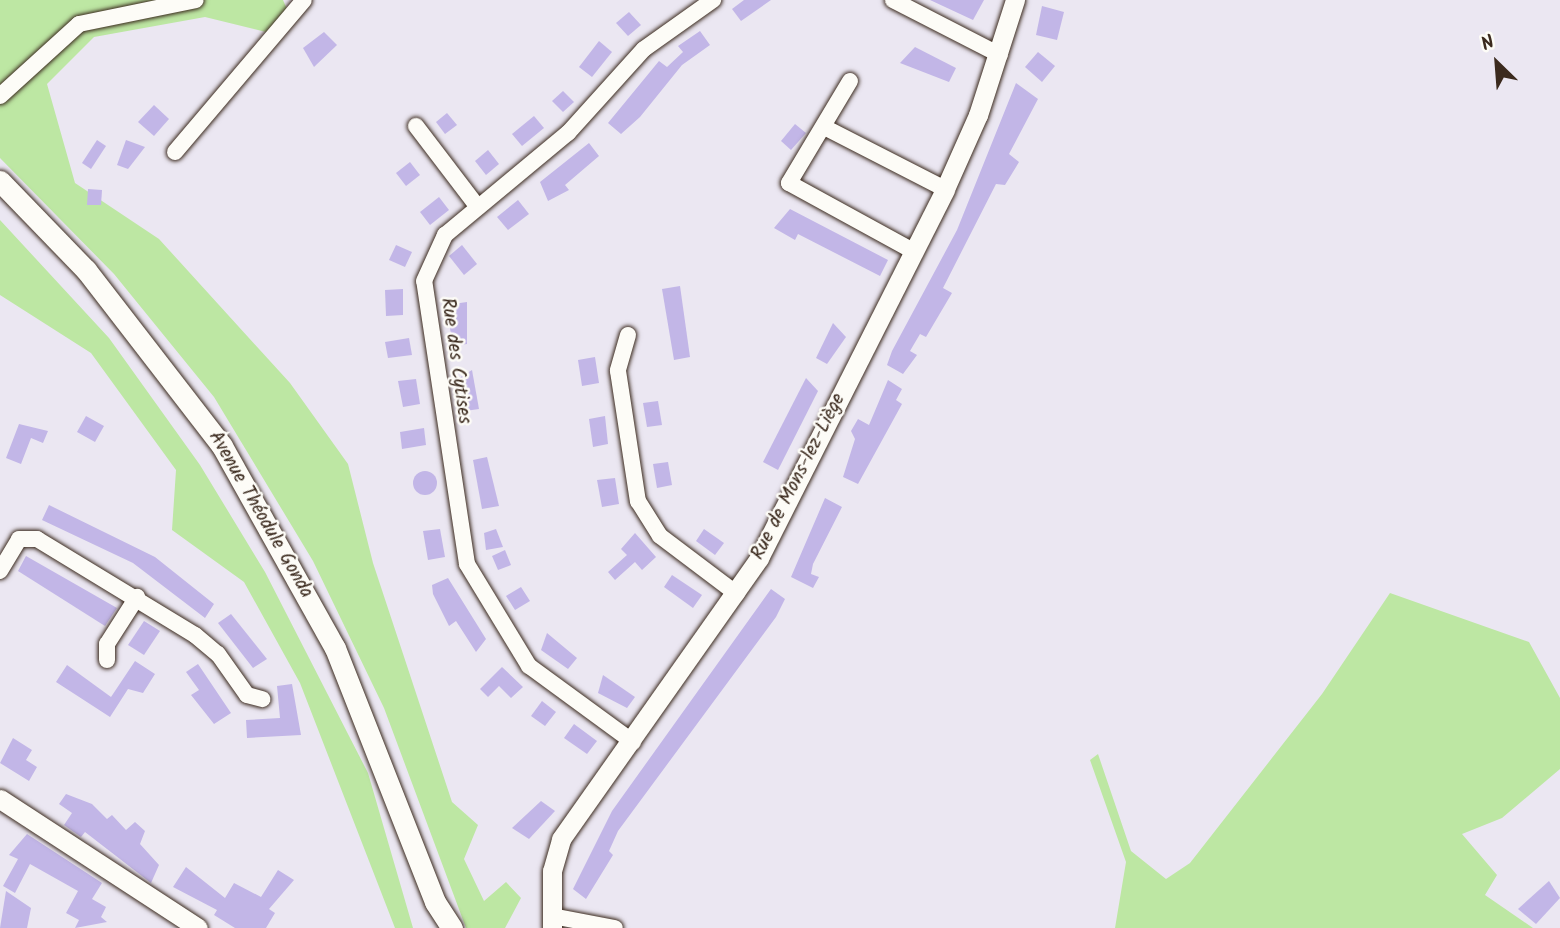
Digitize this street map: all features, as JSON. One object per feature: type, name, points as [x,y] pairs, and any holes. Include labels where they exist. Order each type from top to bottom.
[{"type":"main road","name":"Avenue Théodule Gonda","points":[[0,181],[86,270],[222,446],[335,648],[435,902],[452,928]]},
{"type":"main road","name":"Avenue Théodule Gonda","points":[[435,902],[437,928]]},
{"type":"street","points":[[0,96],[79,24],[196,0]]},
{"type":"street","points":[[174,152],[304,0]]},
{"type":"street","name":"Rue des Cytises","points":[[633,742],[529,666],[467,565],[424,281],[445,235],[568,133],[644,49],[713,0]]},
{"type":"street","points":[[893,0],[1000,55]]},
{"type":"street","name":"Rue de Mons-lez-Liège","points":[[552,922],[552,871],[561,839],[737,594],[945,190],[1000,55],[1015,0]]},
{"type":"street","points":[[850,81],[826,128],[789,183],[913,251]]},
{"type":"street","points":[[416,126],[477,206]]},
{"type":"street","points":[[826,128],[945,190]]},
{"type":"street","points":[[628,335],[618,370],[638,501],[660,536],[737,594]]},
{"type":"street","points":[[0,571],[15,544],[31,537],[137,597],[204,641],[247,695],[262,699]]},
{"type":"street","points":[[107,660],[107,644],[137,597]]},
{"type":"street","points":[[0,799],[198,928]]},
{"type":"street","points":[[552,922],[615,928]]},
{"type":"green space","points":[[0,0],[283,0],[289,14],[274,34],[205,17],[94,37],[47,84],[75,183],[159,239],[290,383],[348,464],[373,563],[452,802],[478,825],[464,859],[484,901],[506,882],[521,898],[505,928],[466,928],[384,708],[313,561],[214,397],[114,274],[0,158]]},
{"type":"green space","points":[[0,220],[109,338],[200,465],[265,572],[368,773],[413,928],[395,928],[300,683],[244,582],[172,530],[176,470],[91,353],[0,295]]},
{"type":"green space","points":[[1390,593],[1529,642],[1560,698],[1560,769],[1502,818],[1462,834],[1497,875],[1485,895],[1533,928],[1115,928],[1126,862],[1090,760],[1098,754],[1131,851],[1166,879],[1190,863],[1322,694]]},
{"type":"building","points":[[744,0],[771,0],[741,21],[732,9]]},
{"type":"building","points":[[930,0],[984,0],[973,20]]},
{"type":"building","points":[[1042,6],[1064,12],[1057,40],[1036,35]]},
{"type":"building","points":[[629,12],[641,25],[628,36],[616,23]]},
{"type":"building","points":[[700,31],[710,45],[682,65],[640,117],[621,134],[608,123],[659,61],[667,67],[683,52],[678,46]]},
{"type":"building","points":[[324,32],[337,45],[314,67],[303,48]]},
{"type":"building","points":[[599,41],[612,52],[592,77],[579,67]]},
{"type":"building","points":[[915,47],[956,68],[949,82],[900,63]]},
{"type":"building","points":[[1038,52],[1055,66],[1042,82],[1025,67]]},
{"type":"building","points":[[1016,83],[1038,99],[1009,154],[1019,162],[1005,185],[996,184],[943,288],[952,293],[926,337],[920,334],[910,351],[917,355],[903,374],[887,365],[892,351],[957,230]]},
{"type":"building","points":[[563,91],[574,102],[563,112],[552,101]]},
{"type":"building","points":[[154,105],[169,119],[154,136],[138,122]]},
{"type":"building","points":[[447,113],[457,125],[445,134],[436,122]]},
{"type":"building","points":[[534,116],[544,128],[522,146],[512,134]]},
{"type":"building","points":[[795,124],[806,133],[791,150],[781,141]]},
{"type":"building","points":[[97,140],[106,146],[91,169],[82,163]]},
{"type":"building","points":[[126,140],[145,147],[128,169],[117,165]]},
{"type":"building","points":[[589,143],[599,156],[565,185],[569,190],[548,201],[540,182]]},
{"type":"building","points":[[488,150],[499,164],[486,175],[475,161]]},
{"type":"building","points":[[410,162],[420,175],[406,186],[396,173]]},
{"type":"building","points":[[88,189],[102,190],[101,205],[87,205]]},
{"type":"building","points":[[439,197],[449,210],[430,225],[420,212]]},
{"type":"building","points":[[518,200],[529,214],[508,230],[497,217]]},
{"type":"building","points":[[790,209],[888,260],[880,276],[798,234],[795,240],[774,228]]},
{"type":"building","points":[[396,245],[412,252],[405,267],[389,260]]},
{"type":"building","points":[[462,245],[477,264],[464,275],[449,256]]},
{"type":"building","points":[[680,286],[690,357],[674,360],[662,289]]},
{"type":"building","points":[[403,289],[403,315],[386,316],[385,290]]},
{"type":"building","points":[[467,302],[467,344],[453,346],[446,305]]},
{"type":"building","points":[[833,323],[846,337],[827,364],[816,358]]},
{"type":"building","points":[[409,338],[412,355],[388,358],[385,342]]},
{"type":"building","points":[[595,357],[599,383],[582,386],[578,360]]},
{"type":"building","points":[[472,370],[479,409],[465,411],[456,380]]},
{"type":"building","points":[[806,378],[818,391],[778,470],[763,462]]},
{"type":"building","points":[[416,379],[420,404],[403,407],[398,381]]},
{"type":"building","points":[[888,380],[902,389],[896,400],[902,404],[858,484],[843,477],[855,439],[851,431],[858,419],[869,425]]},
{"type":"building","points":[[658,401],[662,425],[647,427],[643,403]]},
{"type":"building","points":[[86,416],[104,426],[95,442],[77,432]]},
{"type":"building","points":[[605,416],[608,444],[593,447],[589,419]]},
{"type":"building","points":[[19,424],[48,431],[43,443],[31,438],[21,464],[6,458]]},
{"type":"building","points":[[424,428],[426,445],[402,449],[400,432]]},
{"type":"building","points":[[487,457],[499,506],[482,509],[473,460]]},
{"type":"building","points":[[668,462],[672,485],[657,488],[653,464]]},
{"type":"building","points":[[425,471],[436,478],[437,483],[430,494],[425,495],[414,488],[413,483],[420,472]]},
{"type":"building","points":[[615,478],[619,504],[602,507],[597,480]]},
{"type":"building","points":[[825,498],[842,507],[813,564],[811,574],[819,577],[813,588],[791,577]]},
{"type":"building","points":[[49,505],[155,557],[214,604],[205,618],[133,563],[42,520]]},
{"type":"building","points":[[440,529],[445,557],[428,560],[423,531]]},
{"type":"building","points":[[496,529],[503,547],[486,550],[484,533]]},
{"type":"building","points":[[704,529],[724,543],[715,555],[696,541]]},
{"type":"building","points":[[635,533],[656,557],[642,570],[635,562],[615,580],[608,572],[627,555],[621,549]]},
{"type":"building","points":[[505,550],[511,565],[498,570],[492,556]]},
{"type":"building","points":[[26,556],[117,608],[105,626],[18,571]]},
{"type":"building","points":[[672,575],[702,595],[693,608],[664,587]]},
{"type":"building","points":[[448,578],[486,639],[476,652],[456,621],[449,626],[433,594],[432,585]]},
{"type":"building","points":[[521,587],[530,601],[515,610],[506,596]]},
{"type":"building","points":[[771,589],[785,599],[776,617],[618,831],[609,851],[613,855],[586,899],[573,889],[612,811]]},
{"type":"building","points":[[231,614],[267,659],[253,668],[218,623]]},
{"type":"building","points":[[144,621],[160,631],[144,655],[128,645]]},
{"type":"building","points":[[547,633],[577,658],[568,669],[541,650]]},
{"type":"building","points":[[135,661],[155,674],[143,693],[128,689],[110,717],[56,682],[67,665],[111,697]]},
{"type":"building","points":[[198,664],[231,713],[214,724],[191,695],[199,690],[186,672]]},
{"type":"building","points":[[502,667],[523,687],[511,698],[499,686],[488,697],[480,689]]},
{"type":"building","points":[[603,675],[635,697],[627,708],[598,693]]},
{"type":"building","points":[[292,684],[301,735],[247,738],[246,720],[280,718],[277,686]]},
{"type":"building","points":[[542,701],[556,712],[545,726],[531,716]]},
{"type":"building","points":[[574,724],[597,741],[587,754],[564,738]]},
{"type":"building","points":[[13,738],[32,750],[26,760],[37,767],[29,781],[0,763]]},
{"type":"building","points":[[66,794],[92,804],[107,819],[112,815],[126,830],[135,822],[145,831],[140,844],[159,865],[151,883],[85,832],[81,837],[64,825],[72,813],[59,804]]},
{"type":"building","points":[[541,801],[555,811],[529,839],[512,828]]},
{"type":"building","points":[[27,834],[102,883],[92,899],[106,907],[101,917],[107,922],[75,928],[79,920],[66,913],[78,891],[30,864],[15,893],[3,886],[18,859],[9,855]]},
{"type":"building","points":[[186,867],[225,898],[234,883],[261,897],[278,870],[294,880],[269,909],[275,913],[266,928],[235,928],[214,915],[217,910],[173,887]]},
{"type":"building","points":[[1549,881],[1560,898],[1536,924],[1518,909]]},
{"type":"building","points":[[6,891],[31,908],[27,928],[0,928]]}]
